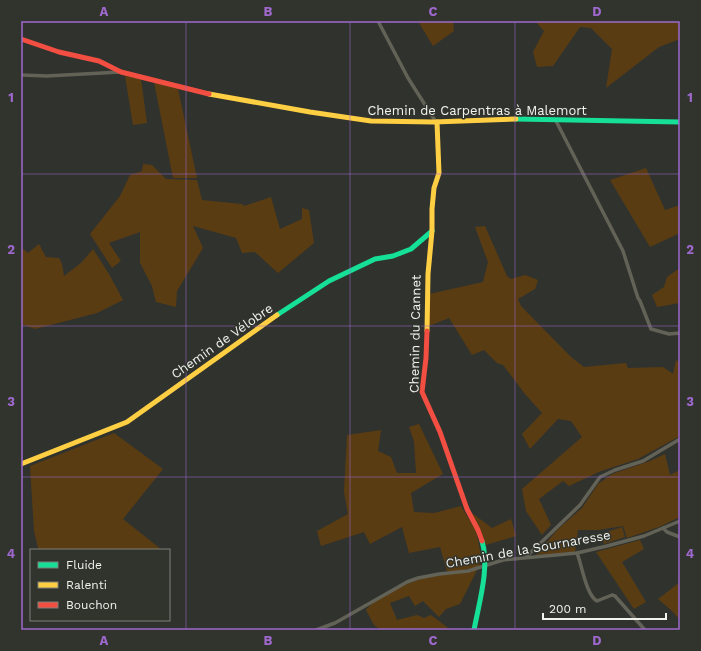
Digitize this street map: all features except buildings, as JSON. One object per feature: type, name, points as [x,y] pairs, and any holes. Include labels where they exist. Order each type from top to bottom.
[{"type":"street","points":[[378,21],[408,78],[435,122]]},
{"type":"street","name":"Chemin de Carpentras à Malemort","points":[[21,39],[57,51],[96,60],[114,66],[121,72],[219,96],[329,116],[379,122],[435,122],[503,119],[680,122]]},
{"type":"street","points":[[21,75],[47,76],[121,72]]},
{"type":"street","points":[[556,121],[626,258],[638,298],[651,329],[669,334],[680,333]]},
{"type":"street","name":"Chemin du Cannet","points":[[435,122],[439,173],[434,188],[432,202],[432,231],[428,253],[426,343],[422,392],[440,432],[467,509],[478,530],[484,548],[483,586],[474,630]]},
{"type":"street","name":"Chemin de Vélobre","points":[[21,464],[127,422],[252,332],[329,281],[375,259],[393,256],[411,249],[432,231]]},
{"type":"street","points":[[526,557],[580,505],[600,478],[614,470],[644,461],[680,439]]},
{"type":"street","name":"Chemin de la Sournaresse","points":[[316,630],[334,623],[407,582],[418,578],[468,571],[503,560],[577,553],[628,540],[680,521]]},
{"type":"street","points":[[663,528],[667,532],[680,537]]},
{"type":"street","points":[[577,553],[594,600],[598,601],[612,595],[616,596],[645,630]]},
{"type":"shaded area","points":[[418,21],[453,21],[454,31],[433,46]]},
{"type":"shaded area","points":[[535,21],[680,21],[680,39],[659,47],[606,88],[612,49],[591,28],[580,27],[553,66],[537,67],[533,52],[544,31]]},
{"type":"shaded area","points":[[125,76],[141,79],[147,123],[133,125]]},
{"type":"shaded area","points":[[154,82],[178,89],[197,178],[173,178]]},
{"type":"shaded area","points":[[143,164],[152,165],[166,179],[197,180],[202,200],[242,204],[244,206],[271,197],[280,229],[302,219],[302,208],[309,210],[314,243],[278,273],[255,252],[242,253],[236,238],[193,226],[203,248],[177,291],[176,307],[156,302],[152,286],[140,263],[140,232],[109,243],[121,261],[112,268],[90,234],[120,196],[130,175],[142,171]]},
{"type":"shaded area","points":[[646,168],[665,210],[680,205],[680,233],[650,247],[610,180]]},
{"type":"shaded area","points":[[485,226],[507,276],[511,279],[525,275],[538,280],[535,289],[518,299],[521,306],[571,357],[584,367],[626,363],[628,368],[663,367],[673,374],[676,360],[680,363],[680,436],[638,459],[601,471],[569,486],[563,481],[539,499],[551,525],[542,535],[526,511],[522,489],[582,437],[571,421],[558,419],[530,449],[522,434],[542,413],[525,394],[503,365],[497,363],[484,350],[472,355],[449,318],[429,326],[429,294],[483,282],[488,262],[475,227]]},
{"type":"shaded area","points":[[39,244],[46,257],[59,258],[62,264],[64,276],[81,263],[93,249],[123,300],[97,313],[35,329],[21,324],[21,247],[28,253]]},
{"type":"shaded area","points":[[680,268],[680,303],[657,307],[652,295],[664,287],[667,277]]},
{"type":"shaded area","points":[[419,424],[443,474],[411,493],[414,512],[434,513],[461,506],[476,531],[482,560],[478,567],[457,571],[447,571],[440,547],[409,553],[402,527],[370,544],[364,532],[321,546],[317,531],[348,514],[344,492],[347,435],[381,430],[378,451],[391,457],[397,473],[416,473],[414,441],[409,427]]},
{"type":"shaded area","points":[[114,433],[163,469],[123,519],[161,549],[39,549],[34,531],[30,466]]},
{"type":"shaded area","points":[[665,454],[670,475],[680,470],[680,517],[659,527],[627,538],[623,526],[598,530],[578,530],[575,552],[536,555],[557,530],[582,508],[598,484],[612,474],[650,461]]},
{"type":"shaded area","points":[[472,513],[492,528],[511,519],[516,536],[486,545]]},
{"type":"shaded area","points":[[622,527],[625,537],[604,544],[601,534]]},
{"type":"shaded area","points":[[640,540],[644,549],[622,562],[646,602],[634,609],[596,552]]},
{"type":"shaded area","points":[[477,570],[460,604],[446,609],[439,617],[423,601],[415,606],[409,596],[390,603],[397,620],[417,615],[424,618],[431,615],[453,630],[381,630],[374,625],[366,610],[387,594],[414,581],[442,574]]},
{"type":"shaded area","points":[[680,582],[680,620],[658,599]]},
{"type":"traffic: fast","points":[[516,119],[680,122]]},
{"type":"traffic: fast","points":[[277,315],[329,281],[375,259],[393,256],[411,249],[432,231]]},
{"type":"traffic: fast","points":[[474,630],[481,597],[485,562],[482,541]]},
{"type":"traffic: slow","points":[[209,94],[371,121],[434,122],[516,119]]},
{"type":"traffic: slow","points":[[427,331],[428,274],[432,231],[432,209],[434,188],[439,173],[437,122]]},
{"type":"traffic: slow","points":[[21,464],[127,422],[277,315]]},
{"type":"traffic: jam","points":[[21,39],[59,52],[99,61],[121,72],[209,94]]},
{"type":"traffic: jam","points":[[427,331],[426,358],[422,392],[440,432],[467,509],[482,541]]}]
